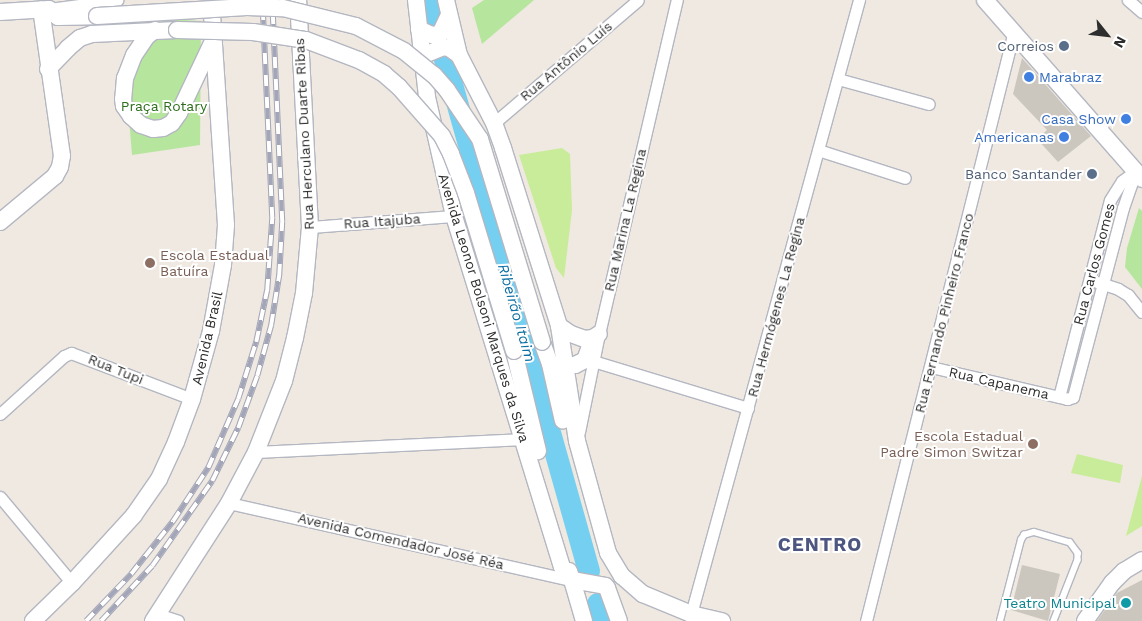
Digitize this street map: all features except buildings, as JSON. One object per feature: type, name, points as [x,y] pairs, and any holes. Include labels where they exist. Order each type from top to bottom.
[{"type":"main road","name":"Avenida Brasil","points":[[33,621],[72,583],[134,515],[159,479],[176,442],[192,399],[211,331],[223,265],[226,225],[211,0]]},
{"type":"main road","name":"Rua Herculano Duarte Ribas","points":[[155,618],[229,503],[256,452],[284,381],[295,338],[304,294],[310,227],[298,0]]},
{"type":"main road","name":"Avenida Leonor Bolsoni Marques da Silva","points":[[416,0],[422,56],[434,133],[454,216],[524,439],[562,568],[580,582]]},
{"type":"main road","points":[[446,0],[448,17],[459,55],[494,123],[528,224],[558,326],[558,365],[597,544],[610,568],[643,594],[689,618],[722,621]]},
{"type":"main road","points":[[985,0],[1013,35],[1140,172]]},
{"type":"main road","points":[[0,222],[55,176],[60,167],[62,156],[48,69],[43,6]]},
{"type":"main road","points":[[0,12],[43,6],[58,17],[247,7],[283,8],[356,26],[404,51],[434,75],[447,90],[480,139],[542,342],[558,365]]},
{"type":"main road","points":[[419,29],[432,35],[440,34],[445,28],[448,17]]},
{"type":"main road","points":[[155,30],[146,36],[134,55],[125,78],[122,99],[124,106],[131,116],[141,125],[153,129],[163,128],[172,123],[179,113],[214,39]]},
{"type":"main road","name":"Avenida Leonor Bolsoni Marques da Silva","points":[[48,69],[80,38],[92,34],[155,30],[254,32],[306,40],[359,60],[384,74],[400,87],[442,136],[466,193],[514,351],[548,497],[580,582],[584,621]]},
{"type":"main road","points":[[422,56],[443,47],[449,48],[459,55]]},
{"type":"main road","points":[[558,326],[578,337],[596,336],[585,360],[575,365],[558,365]]},
{"type":"main road","points":[[571,427],[608,553],[622,576]]},
{"type":"main road","points":[[1085,621],[1112,583],[1124,571],[1142,560]]},
{"type":"main road","points":[[580,582],[605,586],[619,621]]},
{"type":"street","points":[[43,6],[116,0]]},
{"type":"street","name":"Rua Antônio Luís","points":[[494,123],[638,0]]},
{"type":"street","name":"Rua Marina La Regina","points":[[571,427],[593,361],[596,336],[678,0]]},
{"type":"street","name":"Rua Hermógenes La Regina","points":[[689,618],[859,0]]},
{"type":"street","points":[[1128,0],[1142,12]]},
{"type":"street","name":"Rua Fernando Pinheiro Franco","points":[[866,621],[1013,35]]},
{"type":"street","points":[[838,79],[929,104]]},
{"type":"street","points":[[818,150],[905,178]]},
{"type":"street","name":"Rua Carlos Gomes","points":[[1063,398],[1110,200],[1122,180],[1140,172]]},
{"type":"street","name":"Rua Carlos Gomes","points":[[1063,398],[1075,394],[1123,208],[1140,172]]},
{"type":"street","name":"Rua Itajuba","points":[[310,227],[454,216]]},
{"type":"street","points":[[1090,281],[1103,283],[1128,295],[1142,312]]},
{"type":"street","name":"Rua Tupi","points":[[0,414],[64,356],[71,352],[192,399]]},
{"type":"street","points":[[593,361],[748,408]]},
{"type":"street","name":"Rua Capanema","points":[[931,367],[1063,398]]},
{"type":"street","points":[[256,452],[524,439]]},
{"type":"street","points":[[0,497],[72,583]]},
{"type":"street","name":"Avenida Comendador José Réa","points":[[229,503],[580,582]]},
{"type":"street","points":[[155,618],[178,621]]},
{"type":"lane","points":[[1000,621],[1021,540],[1028,532],[1070,542],[1078,553],[1078,560],[1054,621]]},
{"type":"green space","points":[[484,0],[534,0],[482,44],[472,8]]},
{"type":"green space","name":"Praça Rotary","points":[[167,19],[201,21],[200,145],[132,155],[128,106],[135,36]]},
{"type":"green space","points":[[562,148],[570,154],[572,210],[564,278],[556,268],[519,155]]},
{"type":"green space","points":[[1139,208],[1142,211],[1142,289],[1125,267],[1127,248]]},
{"type":"green space","points":[[1077,454],[1123,465],[1120,483],[1071,473]]},
{"type":"green space","points":[[1142,476],[1142,526],[1126,536]]},
{"type":"waterway","name":"Ribeirão Itaim","points":[[433,0],[435,17]]},
{"type":"waterway","name":"Ribeirão Itaim","points":[[444,56],[589,571]]},
{"type":"waterway","name":"Ribeirão Itaim","points":[[598,604],[604,621]]},
{"type":"railway","points":[[86,621],[131,574],[173,521],[208,468],[238,399],[256,342],[267,290],[272,218],[262,0]]},
{"type":"railway","points":[[101,621],[152,566],[212,481],[238,428],[257,376],[271,325],[279,275],[282,222],[272,0]]},
{"type":"place","name":"Correios","points":[[1064,46]]},
{"type":"place","name":"Marabraz","points":[[1029,77]]},
{"type":"place","name":"Casa Show","points":[[1126,119]]},
{"type":"place","name":"Americanas","points":[[1064,137]]},
{"type":"place","name":"Banco Santander","points":[[1092,174]]},
{"type":"place","name":"Escola Estadual Batuíra","points":[[150,263]]},
{"type":"place","name":"Escola Estadual Padre Simon Switzar","points":[[1033,444]]},
{"type":"place","name":"Teatro Municipal","points":[[1126,603]]},
{"type":"district","name":"CENTRO","points":[[820,545]]}]
